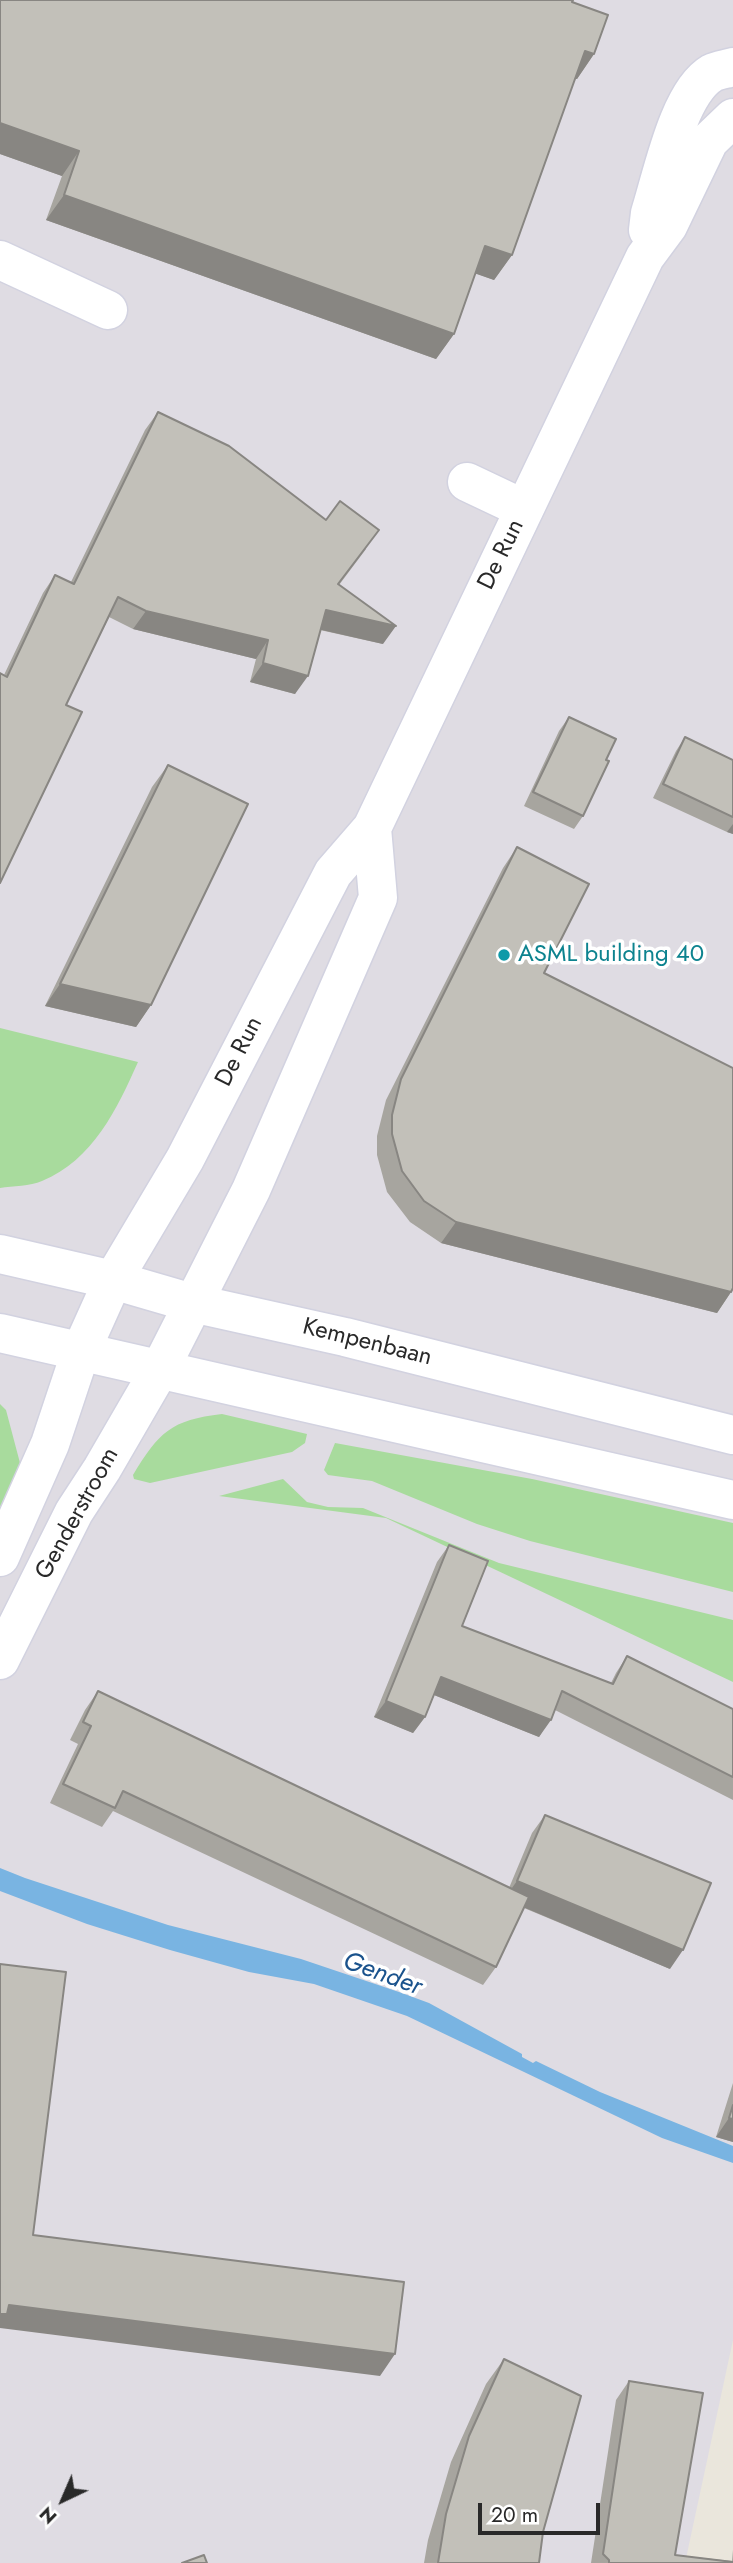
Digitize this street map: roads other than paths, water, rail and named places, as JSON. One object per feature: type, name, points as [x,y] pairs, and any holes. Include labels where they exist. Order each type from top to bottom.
[{"type":"street","name":"De Run","points":[[645,257],[650,213],[681,113],[694,90],[712,73],[733,67]]},
{"type":"street","name":"De Run","points":[[81,1351],[113,1280],[185,1159],[332,873],[372,828],[645,257],[668,226],[709,141],[733,118]]},
{"type":"street","points":[[0,260],[107,310]]},
{"type":"street","name":"De Run","points":[[467,482],[524,509]]},
{"type":"street","points":[[192,1303],[251,1189],[378,898],[372,828]]},
{"type":"street","name":"Kempenbaan","points":[[0,1254],[113,1280],[192,1303],[345,1337],[733,1435]]},
{"type":"street","name":"Genderstroom","points":[[0,1660],[74,1512],[160,1369],[192,1303]]},
{"type":"street","points":[[0,1333],[733,1500]]},
{"type":"street","name":"Genderstroom","points":[[0,1557],[50,1444],[81,1351]]},
{"type":"water","points":[[0,1868],[168,1925],[301,1959],[429,2003],[522,2054],[522,2057],[533,2063],[536,2061],[600,2092],[733,2146],[733,2163],[662,2138],[407,2016],[314,1984],[249,1972],[170,1950],[87,1924],[0,1891]]},
{"type":"place","name":"ASML building 40","points":[[504,955]]},
{"type":"water label","name":"Gender","points":[[382,1975]]}]
